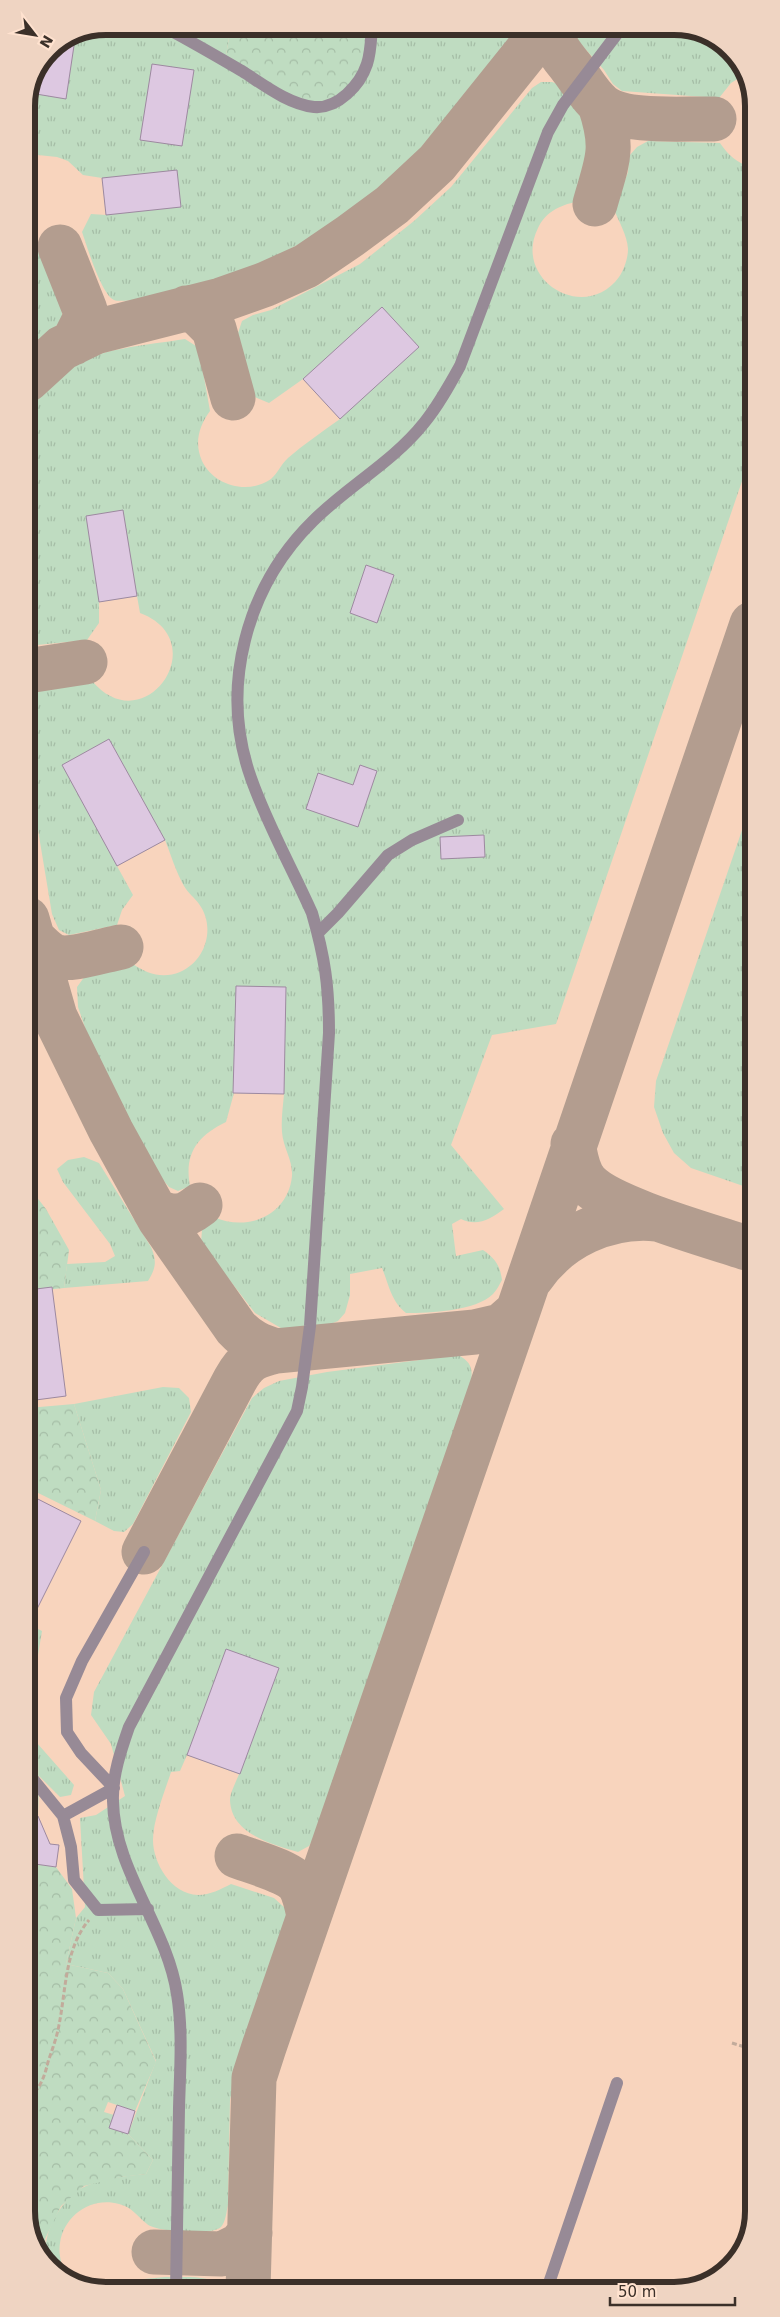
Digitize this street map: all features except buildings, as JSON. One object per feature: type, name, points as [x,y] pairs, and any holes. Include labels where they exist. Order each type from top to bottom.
[{"type":"lane","points":[[179,35],[279,94],[299,104],[316,107],[330,105],[344,97],[356,84],[366,66],[371,47],[372,35]]},
{"type":"lane","points":[[176,2282],[180,2056],[177,1994],[161,1937],[118,1838],[113,1800],[114,1788],[117,1765],[129,1727],[297,1411],[310,1326],[329,1033],[329,991],[324,953],[312,913],[251,777],[242,742],[238,705],[238,676],[241,650],[250,618],[262,590],[285,552],[313,520],[401,447],[423,424],[443,396],[460,366],[548,132],[563,104],[617,35]]},
{"type":"lane","points":[[318,933],[338,913],[388,855],[412,840],[458,820]]},
{"type":"lane","points":[[114,1788],[81,1753],[67,1732],[66,1698],[82,1661],[144,1552]]},
{"type":"lane","points":[[35,1782],[63,1816],[71,1847],[74,1880],[98,1910],[148,1909]]},
{"type":"lane","points":[[63,1816],[114,1788]]},
{"type":"lane","points":[[549,2282],[617,2083]]},
{"type":"path","points":[[35,2094],[46,2069],[59,2025],[66,1977],[80,1930],[98,1910]]},
{"type":"path","points":[[732,2043],[745,2047]]},
{"type":"shaded area","points":[[106,35],[679,35],[701,40],[721,53],[733,67],[743,88],[745,106],[745,2211],[741,2234],[730,2254],[713,2270],[692,2280],[674,2282],[101,2282],[79,2277],[59,2264],[50,2254],[37,2229],[35,2211],[35,106],[36,92],[40,79],[47,67],[53,60],[60,60],[60,53],[79,40],[92,36]]},
{"type":"green space","points":[[229,35],[225,61],[334,35],[513,35],[448,117],[385,186],[374,195],[295,247],[230,276],[179,291],[160,296],[120,301],[114,300],[109,296],[99,280],[82,232],[91,214],[106,215],[102,178],[83,175],[68,161],[57,157],[35,156],[36,92],[40,79],[53,60],[60,60],[60,53],[67,47],[79,40],[92,36]]},
{"type":"green space","points":[[229,35],[369,35],[356,83],[316,107],[225,61]]},
{"type":"green space","points":[[573,35],[679,35],[692,37],[701,40],[721,53],[739,78],[731,83],[719,98],[622,91],[613,84],[604,70]]},
{"type":"green space","points":[[541,82],[552,82],[563,86],[583,119],[589,162],[581,201],[561,206],[545,217],[538,228],[533,247],[535,264],[543,279],[556,290],[572,296],[588,296],[605,291],[621,274],[628,249],[624,233],[614,209],[628,172],[629,156],[637,147],[648,141],[720,143],[733,158],[745,165],[745,472],[556,1024],[492,1035],[451,1145],[504,1209],[484,1221],[473,1222],[461,1219],[452,1224],[456,1256],[483,1250],[497,1263],[502,1280],[493,1294],[476,1304],[452,1310],[406,1313],[394,1298],[382,1268],[350,1274],[350,1295],[345,1313],[338,1321],[323,1327],[286,1331],[255,1313],[201,1243],[202,1230],[214,1217],[240,1223],[252,1221],[274,1211],[283,1201],[289,1190],[292,1176],[282,1132],[284,1094],[234,1093],[226,1122],[207,1133],[200,1140],[191,1155],[189,1164],[190,1186],[178,1191],[169,1187],[157,1173],[93,1051],[78,1007],[77,987],[85,976],[133,964],[150,973],[161,975],[174,974],[189,967],[202,952],[207,933],[204,913],[181,881],[165,840],[117,866],[133,895],[122,910],[117,925],[69,935],[59,930],[52,914],[35,812],[35,688],[71,681],[92,681],[112,697],[132,700],[150,694],[164,681],[172,663],[172,644],[162,627],[140,613],[137,596],[99,602],[99,623],[87,640],[35,645],[35,400],[64,371],[90,357],[106,352],[185,339],[196,346],[201,360],[210,411],[203,423],[198,441],[202,461],[207,470],[223,482],[242,487],[262,484],[271,479],[288,458],[340,419],[303,379],[269,403],[252,396],[238,333],[242,321],[253,315],[271,310],[360,264],[414,221],[451,187],[532,88]]},
{"type":"green space","points":[[35,250],[39,251],[59,296],[62,315],[61,322],[35,343]]},
{"type":"green space","points":[[745,821],[745,1187],[691,1168],[674,1153],[663,1133],[654,1107],[656,1081]]},
{"type":"green space","points":[[84,1157],[99,1163],[151,1247],[155,1264],[148,1281],[64,1288],[67,1264],[105,1262],[115,1256],[110,1244],[63,1182],[57,1169],[68,1160]]},
{"type":"green space","points":[[35,1195],[46,1209],[69,1250],[64,1288],[35,1291]]},
{"type":"green space","points":[[458,1355],[466,1360],[472,1373],[471,1382],[318,1831],[309,1846],[298,1852],[265,1841],[245,1829],[232,1812],[230,1800],[239,1774],[187,1755],[180,1771],[171,1772],[157,1815],[153,1840],[156,1858],[165,1876],[180,1889],[188,1893],[202,1895],[231,1884],[274,1898],[285,1908],[287,1922],[238,2062],[230,2100],[228,2205],[224,2222],[216,2230],[196,2232],[172,2231],[152,2227],[124,2205],[109,2202],[90,2205],[73,2216],[63,2233],[60,2243],[63,2267],[46,2248],[52,2223],[67,2200],[77,2191],[93,2183],[146,2174],[153,2160],[128,2134],[156,2061],[123,1989],[108,1973],[66,1964],[76,1918],[85,1907],[80,1818],[96,1815],[125,1796],[111,1744],[91,1715],[94,1692],[252,1398],[264,1388],[279,1381],[327,1372]]},
{"type":"green space","points":[[163,1387],[179,1388],[189,1398],[191,1412],[133,1524],[124,1532],[114,1531],[95,1521],[101,1490],[74,1404]]},
{"type":"green space","points":[[74,1404],[101,1490],[95,1521],[35,1491],[35,1407]]},
{"type":"green space","points":[[35,1628],[42,1631],[38,1655],[35,1661]]},
{"type":"green space","points":[[35,1738],[39,1782],[38,1816],[35,1817]]},
{"type":"green space","points":[[37,1743],[74,1785],[71,1795],[60,1797],[39,1776]]},
{"type":"green space","points":[[35,1864],[56,1867],[72,1889],[76,1918],[66,1964],[108,1973],[123,1989],[156,2062],[135,2111],[108,2102],[104,2112],[114,2115],[110,2128],[128,2134],[153,2160],[146,2174],[121,2177],[84,2186],[61,2206],[45,2239],[47,2248],[37,2229],[35,2211]]},
{"type":"green space","points":[[189,2277],[214,2282],[140,2282],[144,2279]]},
{"type":"taxiway","points":[[35,373],[62,348],[95,332],[221,300],[266,284],[306,266],[392,205],[437,163],[540,35]]},
{"type":"taxiway","points":[[554,35],[560,53],[589,92],[597,102],[612,112],[640,118],[714,119]]},
{"type":"taxiway","points":[[595,204],[608,155],[605,120],[600,105]]},
{"type":"taxiway","points":[[60,247],[85,310],[85,319],[73,343]]},
{"type":"taxiway","points":[[186,308],[199,314],[214,329],[233,398]]},
{"type":"taxiway","points":[[248,2282],[254,2078],[745,645]]},
{"type":"taxiway","points":[[35,670],[85,662]]},
{"type":"taxiway","points":[[35,941],[54,956],[68,958],[121,947]]},
{"type":"taxiway","points":[[35,947],[55,1017],[111,1131],[159,1218],[236,1328],[254,1342],[276,1351]]},
{"type":"taxiway","points":[[573,1144],[577,1165],[581,1174],[587,1183],[599,1193],[640,1212],[745,1247]]},
{"type":"taxiway","points":[[155,1211],[179,1216],[189,1213],[200,1205]]},
{"type":"taxiway","points":[[531,1278],[542,1263],[556,1251],[586,1231],[621,1220],[657,1219]]},
{"type":"taxiway","points":[[144,1552],[235,1380],[251,1360],[276,1351],[475,1332],[501,1326],[518,1311]]},
{"type":"taxiway","points":[[237,1856],[289,1876],[300,1886],[309,1916]]},
{"type":"taxiway","points":[[154,2252],[222,2254],[240,2245],[250,2233]]}]
